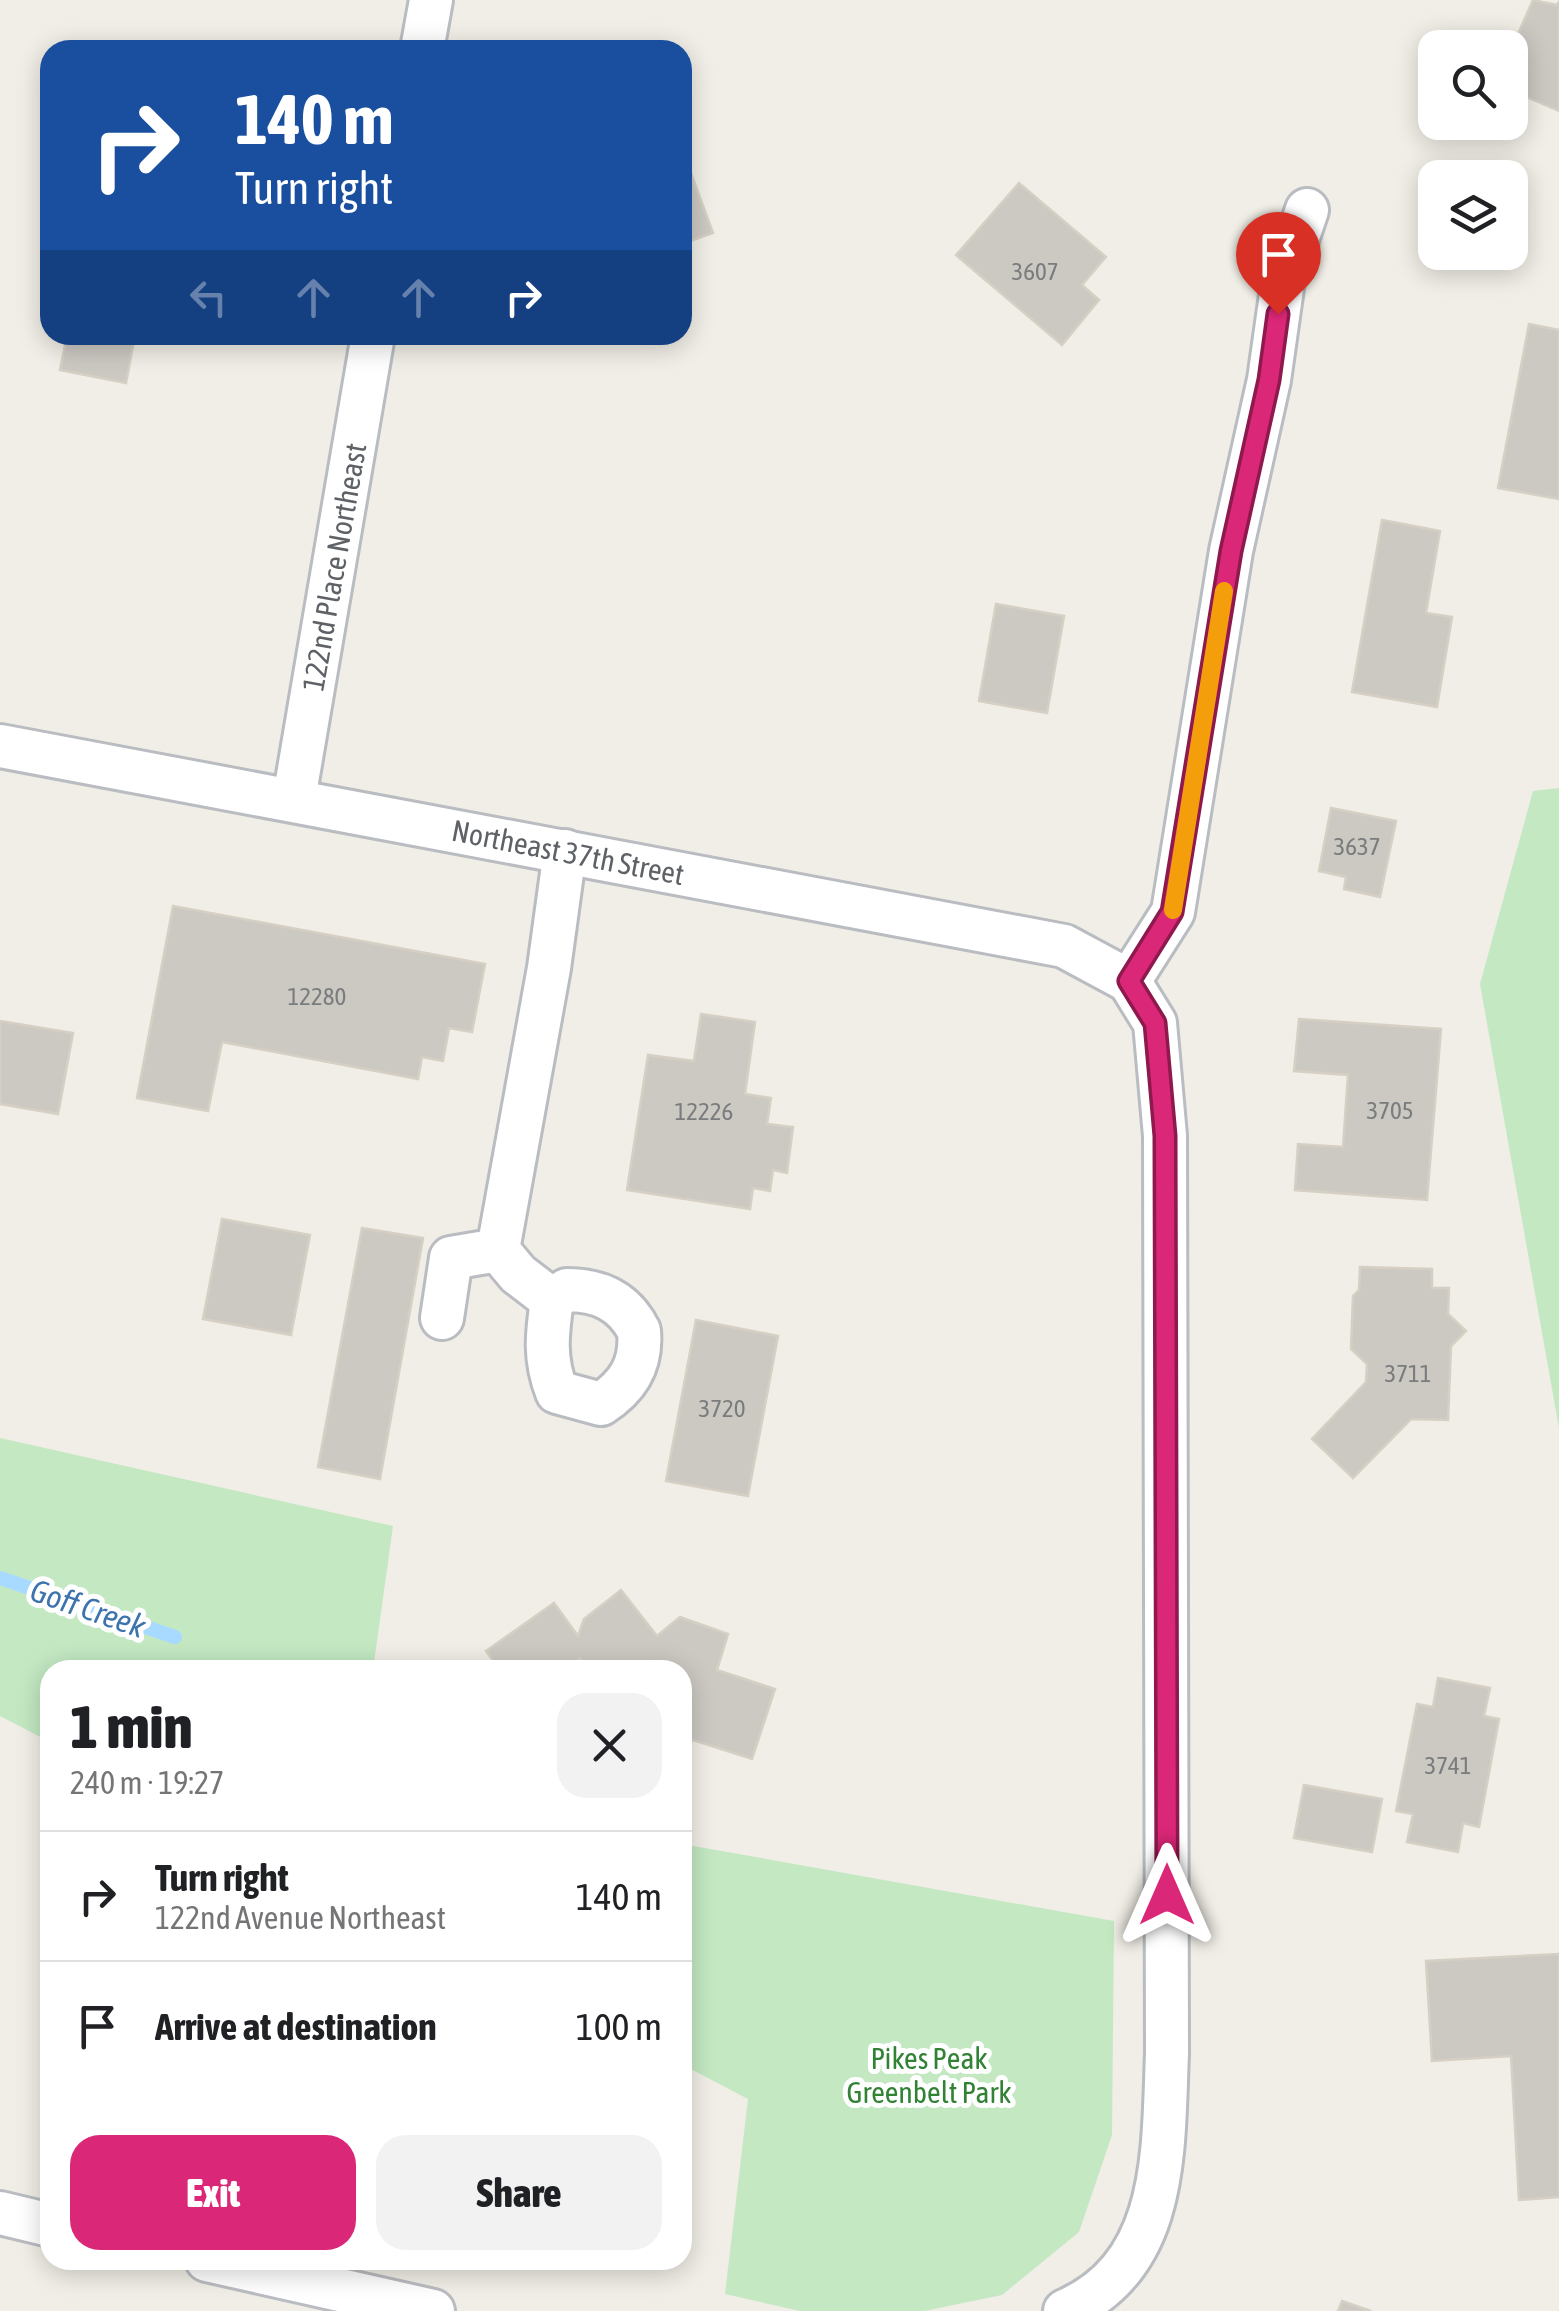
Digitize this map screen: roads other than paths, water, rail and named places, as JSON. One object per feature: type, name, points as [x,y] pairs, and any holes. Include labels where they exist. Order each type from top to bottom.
[{"type":"street","points":[[424,40],[430,0]]},
{"type":"street","points":[[1065,2311],[1111,2285],[1133,2258],[1162,2172],[1167,2053],[1165,1136],[1155,1023],[1129,981],[1172,912],[1231,551],[1269,380],[1283,281],[1308,210]]},
{"type":"street","name":"122nd Place Northeast","points":[[294,800],[371,345]]},
{"type":"street","name":"Northeast 37th Street","points":[[0,746],[1064,946],[1129,981]]},
{"type":"street","points":[[498,1250],[549,968],[565,851]]},
{"type":"street","points":[[498,1250],[518,1274],[552,1300]]},
{"type":"street","points":[[442,1318],[452,1258],[498,1250]]},
{"type":"street","points":[[0,2214],[40,2223]]},
{"type":"street","points":[[250,2270],[432,2311]]},
{"type":"waterway","name":"Goff Creek","points":[[0,1578],[175,1637]]},
{"type":"park label","name":"Pikes Peak Greenbelt Park","points":[[929,2075]]}]
